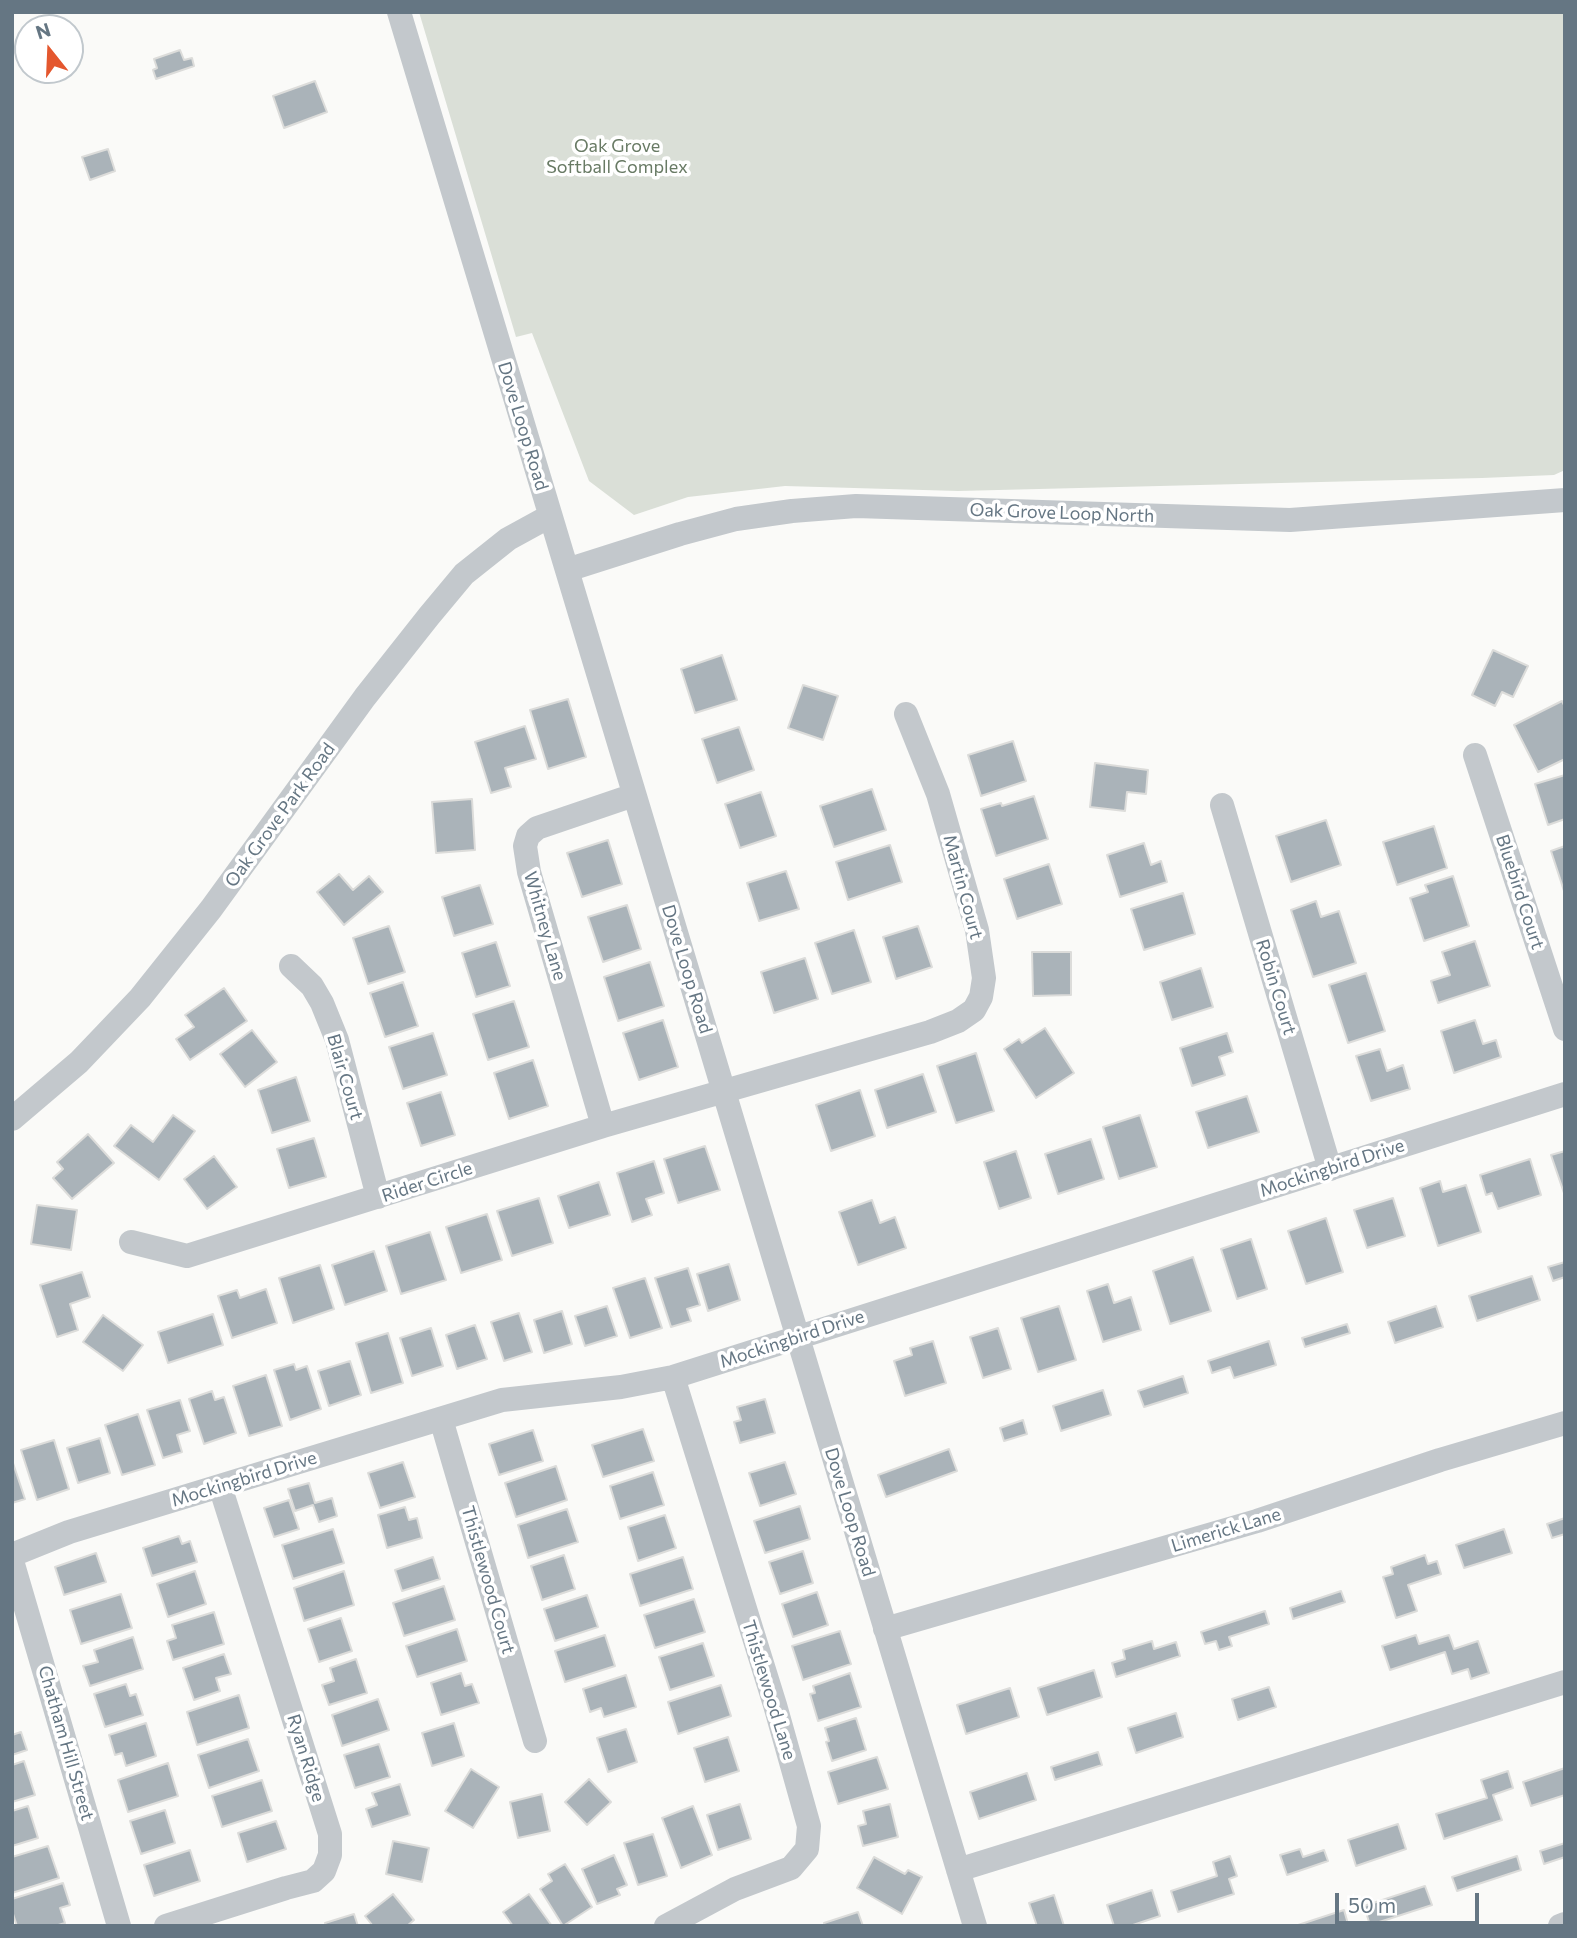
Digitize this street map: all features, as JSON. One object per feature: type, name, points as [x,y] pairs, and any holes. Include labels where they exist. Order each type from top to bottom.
[{"type":"street","name":"Dove Loop Road","points":[[399,12],[975,1926]]},
{"type":"street","name":"Oak Grove Loop North","points":[[567,570],[736,519],[856,506],[1290,520],[1565,499]]},
{"type":"street","name":"Oak Grove Park Road","points":[[12,1119],[79,1062],[140,998],[212,909],[365,697],[464,574],[508,539],[550,516]]},
{"type":"street","name":"Martin Court","points":[[724,1093],[930,1032],[958,1021],[974,1010],[981,997],[984,978],[977,930],[938,794],[906,714]]},
{"type":"street","name":"Bluebird Court","points":[[1475,755],[1565,1029]]},
{"type":"street","name":"Whitney Lane","points":[[603,1126],[529,872],[525,846],[528,835],[537,828],[635,795]]},
{"type":"street","name":"Robin Court","points":[[1222,804],[1330,1169]]},
{"type":"street","name":"Blair Court","points":[[291,966],[312,986],[337,1040],[378,1197]]},
{"type":"street","name":"Rider Circle","points":[[131,1242],[187,1255],[603,1126],[724,1093]]},
{"type":"street","name":"Mockingbird Drive","points":[[12,1558],[69,1532],[502,1400],[621,1387],[673,1377],[1565,1094]]},
{"type":"street","name":"Thistlewood Lane","points":[[666,1926],[735,1889],[791,1868],[807,1849],[809,1826],[775,1705],[673,1377]]},
{"type":"street","name":"Thistlewood Court","points":[[441,1419],[535,1741]]},
{"type":"street","name":"Limerick Lane","points":[[886,1629],[1256,1521],[1565,1423]]},
{"type":"street","name":"Ryan Ridge","points":[[166,1926],[313,1881],[324,1871],[330,1855],[330,1834],[220,1486]]},
{"type":"street","name":"Chatham Hill Street","points":[[12,1558],[119,1926]]},
{"type":"street","points":[[958,1870],[1565,1682]]},
{"type":"green space","name":"Oak Grove Softball Complex","points":[[419,12],[1565,12],[1565,470],[1554,475],[1482,478],[958,491],[785,486],[688,497],[634,515],[589,481],[532,333],[516,337]]},
{"type":"building","points":[[180,50],[184,60],[192,58],[194,66],[156,79],[154,59]]},
{"type":"building","points":[[315,81],[327,112],[284,128],[273,96]]},
{"type":"building","points":[[108,149],[115,171],[90,180],[82,157]]},
{"type":"building","points":[[1493,650],[1528,666],[1513,697],[1502,692],[1495,706],[1472,695]]},
{"type":"building","points":[[722,655],[737,700],[695,713],[681,669]]},
{"type":"building","points":[[803,685],[838,696],[823,740],[788,728]]},
{"type":"building","points":[[568,699],[586,757],[548,769],[530,710]]},
{"type":"building","points":[[1562,701],[1565,707],[1565,759],[1538,772],[1514,725]]},
{"type":"building","points":[[525,726],[536,759],[505,768],[511,787],[491,793],[475,742]]},
{"type":"building","points":[[739,727],[754,770],[717,783],[702,739]]},
{"type":"building","points":[[1013,741],[1026,781],[981,796],[968,755]]},
{"type":"building","points":[[1095,763],[1148,770],[1146,794],[1127,792],[1125,811],[1090,807]]},
{"type":"building","points":[[1565,775],[1565,819],[1548,825],[1535,784]]},
{"type":"building","points":[[872,789],[886,830],[834,847],[820,806]]},
{"type":"building","points":[[761,792],[776,836],[740,848],[725,804]]},
{"type":"building","points":[[1034,796],[1048,839],[996,856],[981,809]]},
{"type":"building","points":[[472,799],[475,850],[436,853],[432,802]]},
{"type":"building","points":[[1326,820],[1341,865],[1291,882],[1276,836]]},
{"type":"building","points":[[1434,826],[1447,868],[1397,885],[1383,842]]},
{"type":"building","points":[[608,840],[622,884],[582,897],[567,853]]},
{"type":"building","points":[[1144,843],[1151,865],[1161,861],[1167,882],[1120,897],[1107,855]]},
{"type":"building","points":[[890,845],[902,882],[848,900],[836,862]]},
{"type":"building","points":[[1565,846],[1565,894],[1551,851]]},
{"type":"building","points":[[1049,864],[1062,904],[1017,919],[1004,879]]},
{"type":"building","points":[[786,871],[799,909],[759,921],[747,883]]},
{"type":"building","points":[[339,874],[353,890],[369,876],[383,892],[344,925],[317,892]]},
{"type":"building","points":[[1453,876],[1469,926],[1424,941],[1410,898],[1428,892],[1425,885]]},
{"type":"building","points":[[480,885],[493,924],[454,936],[442,897]]},
{"type":"building","points":[[1183,893],[1195,934],[1144,950],[1131,909]]},
{"type":"building","points":[[1316,901],[1321,917],[1339,911],[1356,963],[1313,977],[1291,910]]},
{"type":"building","points":[[627,905],[641,949],[603,962],[588,917]]},
{"type":"building","points":[[389,926],[405,972],[368,984],[353,938]]},
{"type":"building","points":[[918,926],[932,967],[896,979],[883,937]]},
{"type":"building","points":[[854,930],[871,982],[832,994],[815,943]]},
{"type":"building","points":[[1475,941],[1490,986],[1438,1003],[1431,981],[1450,975],[1442,952]]},
{"type":"building","points":[[496,942],[510,986],[476,997],[462,953]]},
{"type":"building","points":[[1032,952],[1071,952],[1071,995],[1033,996]]},
{"type":"building","points":[[805,958],[818,999],[774,1013],[761,972]]},
{"type":"building","points":[[650,962],[664,1006],[618,1021],[604,977]]},
{"type":"building","points":[[1201,968],[1213,1007],[1172,1020],[1160,982]]},
{"type":"building","points":[[1366,973],[1385,1031],[1348,1043],[1329,985]]},
{"type":"building","points":[[403,982],[418,1026],[385,1037],[370,993]]},
{"type":"building","points":[[224,988],[247,1021],[190,1060],[176,1039],[194,1027],[185,1015]]},
{"type":"building","points":[[514,1001],[529,1047],[488,1060],[473,1014]]},
{"type":"building","points":[[663,1020],[678,1067],[639,1080],[623,1033]]},
{"type":"building","points":[[1475,1020],[1483,1044],[1496,1040],[1501,1057],[1454,1073],[1441,1031]]},
{"type":"building","points":[[1045,1028],[1074,1073],[1036,1098],[1004,1049],[1019,1039],[1022,1043]]},
{"type":"building","points":[[252,1030],[277,1062],[245,1087],[220,1054]]},
{"type":"building","points":[[433,1033],[447,1075],[403,1089],[389,1047]]},
{"type":"building","points":[[1227,1033],[1233,1052],[1219,1057],[1225,1075],[1192,1086],[1180,1048]]},
{"type":"building","points":[[1380,1049],[1387,1071],[1403,1065],[1410,1089],[1371,1101],[1356,1056]]},
{"type":"building","points":[[976,1053],[994,1111],[956,1123],[937,1066]]},
{"type":"building","points":[[533,1060],[548,1106],[509,1119],[494,1073]]},
{"type":"building","points":[[923,1074],[936,1112],[887,1128],[875,1090]]},
{"type":"building","points":[[296,1077],[310,1121],[272,1133],[258,1090]]},
{"type":"building","points":[[860,1090],[875,1136],[831,1151],[816,1105]]},
{"type":"building","points":[[441,1092],[455,1135],[421,1146],[407,1103]]},
{"type":"building","points":[[1247,1096],[1259,1132],[1208,1148],[1196,1112]]},
{"type":"building","points":[[173,1115],[195,1131],[159,1180],[114,1146],[131,1125],[153,1142]]},
{"type":"building","points":[[1140,1115],[1157,1167],[1119,1179],[1103,1127]]},
{"type":"building","points":[[88,1134],[114,1163],[72,1199],[53,1178],[63,1169],[57,1162]]},
{"type":"building","points":[[314,1138],[326,1177],[289,1188],[277,1149]]},
{"type":"building","points":[[1091,1139],[1104,1179],[1058,1194],[1045,1154]]},
{"type":"building","points":[[705,1146],[720,1190],[678,1203],[664,1159]]},
{"type":"building","points":[[1016,1151],[1031,1198],[999,1209],[984,1162]]},
{"type":"building","points":[[1565,1151],[1565,1196],[1551,1155]]},
{"type":"building","points":[[214,1156],[237,1187],[207,1209],[184,1179]]},
{"type":"building","points":[[1530,1159],[1541,1195],[1498,1209],[1492,1193],[1486,1195],[1480,1175]]},
{"type":"building","points":[[654,1161],[664,1193],[646,1199],[652,1215],[632,1222],[617,1173]]},
{"type":"building","points":[[1440,1181],[1443,1192],[1466,1185],[1481,1232],[1438,1246],[1420,1188]]},
{"type":"building","points":[[599,1182],[610,1215],[569,1228],[558,1196]]},
{"type":"building","points":[[539,1198],[553,1243],[512,1256],[497,1211]]},
{"type":"building","points":[[1393,1198],[1405,1236],[1367,1248],[1354,1210]]},
{"type":"building","points":[[872,1200],[880,1223],[895,1217],[906,1248],[858,1265],[839,1212]]},
{"type":"building","points":[[37,1205],[77,1210],[71,1250],[31,1244]]},
{"type":"building","points":[[487,1214],[502,1260],[461,1273],[446,1227]]},
{"type":"building","points":[[1326,1218],[1343,1272],[1306,1284],[1288,1231]]},
{"type":"building","points":[[430,1232],[446,1280],[401,1294],[386,1246]]},
{"type":"building","points":[[1251,1239],[1267,1289],[1237,1299],[1221,1249]]},
{"type":"building","points":[[374,1251],[387,1291],[345,1305],[332,1265]]},
{"type":"building","points":[[1193,1257],[1211,1311],[1170,1324],[1153,1271]]},
{"type":"building","points":[[1565,1262],[1565,1277],[1553,1281],[1548,1267]]},
{"type":"building","points":[[729,1264],[740,1300],[708,1311],[697,1274]]},
{"type":"building","points":[[320,1265],[334,1309],[293,1323],[279,1278]]},
{"type":"building","points":[[688,1268],[700,1305],[687,1309],[691,1321],[671,1327],[655,1278]]},
{"type":"building","points":[[82,1272],[90,1297],[70,1304],[78,1330],[57,1337],[40,1285]]},
{"type":"building","points":[[1532,1276],[1540,1300],[1477,1321],[1469,1296]]},
{"type":"building","points":[[645,1278],[662,1328],[630,1338],[613,1288]]},
{"type":"building","points":[[1108,1284],[1114,1303],[1131,1297],[1141,1330],[1103,1342],[1087,1291]]},
{"type":"building","points":[[266,1289],[277,1323],[232,1338],[218,1296],[237,1290],[240,1298]]},
{"type":"building","points":[[607,1306],[617,1336],[585,1346],[575,1316]]},
{"type":"building","points":[[1059,1306],[1076,1360],[1038,1372],[1021,1318]]},
{"type":"building","points":[[1436,1306],[1443,1327],[1395,1343],[1388,1322]]},
{"type":"building","points":[[562,1311],[572,1344],[544,1353],[534,1320]]},
{"type":"building","points":[[519,1313],[532,1352],[504,1361],[491,1322]]},
{"type":"building","points":[[213,1314],[223,1345],[168,1363],[158,1332]]},
{"type":"building","points":[[103,1315],[143,1345],[123,1371],[83,1342]]},
{"type":"building","points":[[1347,1324],[1350,1333],[1305,1347],[1302,1338]]},
{"type":"building","points":[[475,1325],[487,1359],[457,1369],[446,1335]]},
{"type":"building","points":[[431,1328],[443,1366],[412,1376],[400,1338]]},
{"type":"building","points":[[998,1328],[1011,1369],[983,1378],[970,1337]]},
{"type":"building","points":[[388,1333],[403,1383],[371,1393],[356,1343]]},
{"type":"building","points":[[933,1341],[946,1383],[905,1396],[894,1361],[912,1355],[910,1348]]},
{"type":"building","points":[[1269,1341],[1276,1365],[1234,1378],[1230,1367],[1212,1373],[1208,1361]]},
{"type":"building","points":[[350,1361],[361,1395],[329,1406],[318,1371]]},
{"type":"building","points":[[294,1364],[296,1370],[307,1366],[321,1409],[290,1420],[274,1370]]},
{"type":"building","points":[[266,1375],[282,1426],[249,1436],[233,1386]]},
{"type":"building","points":[[1183,1376],[1188,1393],[1144,1407],[1138,1391]]},
{"type":"building","points":[[1103,1390],[1111,1415],[1061,1431],[1053,1406]]},
{"type":"building","points":[[212,1391],[215,1400],[224,1397],[236,1433],[204,1444],[189,1399]]},
{"type":"building","points":[[765,1399],[775,1433],[740,1443],[734,1422],[741,1420],[737,1407]]},
{"type":"building","points":[[180,1400],[190,1431],[177,1435],[182,1452],[163,1458],[147,1410]]},
{"type":"building","points":[[138,1414],[155,1465],[122,1475],[105,1425]]},
{"type":"building","points":[[1023,1420],[1027,1434],[1004,1441],[1000,1428]]},
{"type":"building","points":[[643,1429],[654,1461],[603,1477],[592,1445]]},
{"type":"building","points":[[533,1430],[543,1461],[499,1475],[489,1444]]},
{"type":"building","points":[[100,1438],[110,1473],[78,1483],[67,1448]]},
{"type":"building","points":[[54,1440],[69,1489],[37,1500],[21,1450]]},
{"type":"building","points":[[949,1449],[957,1471],[886,1497],[878,1475]]},
{"type":"building","points":[[403,1462],[415,1497],[380,1508],[368,1473]]},
{"type":"building","points":[[785,1462],[796,1494],[760,1506],[749,1473]]},
{"type":"building","points":[[12,1464],[25,1499],[12,1503]]},
{"type":"building","points":[[556,1466],[567,1500],[516,1517],[505,1483]]},
{"type":"building","points":[[653,1472],[664,1505],[620,1519],[610,1486]]},
{"type":"building","points":[[309,1483],[315,1503],[332,1498],[337,1516],[319,1522],[313,1505],[295,1511],[288,1489]]},
{"type":"building","points":[[289,1500],[299,1529],[274,1537],[264,1508]]},
{"type":"building","points":[[800,1506],[810,1539],[765,1553],[754,1521]]},
{"type":"building","points":[[405,1507],[409,1520],[417,1518],[422,1538],[387,1548],[378,1515]]},
{"type":"building","points":[[567,1509],[578,1542],[528,1558],[518,1525]]},
{"type":"building","points":[[665,1515],[676,1548],[638,1561],[628,1527]]},
{"type":"building","points":[[1565,1518],[1565,1534],[1552,1538],[1547,1524]]},
{"type":"building","points":[[333,1529],[344,1563],[293,1579],[282,1545]]},
{"type":"building","points":[[1504,1529],[1512,1553],[1464,1568],[1456,1545]]},
{"type":"building","points":[[179,1536],[182,1544],[190,1541],[197,1562],[152,1576],[143,1548]]},
{"type":"building","points":[[803,1551],[813,1583],[780,1594],[769,1562]]},
{"type":"building","points":[[96,1553],[106,1582],[64,1595],[55,1567]]},
{"type":"building","points":[[564,1555],[575,1589],[542,1600],[531,1566]]},
{"type":"building","points":[[1425,1555],[1428,1564],[1437,1561],[1441,1574],[1408,1585],[1417,1611],[1396,1618],[1383,1577],[1393,1574],[1391,1567]]},
{"type":"building","points":[[433,1557],[440,1579],[402,1591],[395,1570]]},
{"type":"building","points":[[683,1557],[693,1589],[640,1606],[630,1574]]},
{"type":"building","points":[[195,1571],[206,1604],[168,1617],[157,1584]]},
{"type":"building","points":[[344,1571],[354,1605],[304,1621],[294,1588]]},
{"type":"building","points":[[444,1586],[455,1620],[404,1636],[393,1603]]},
{"type":"building","points":[[1341,1591],[1345,1602],[1293,1619],[1290,1608]]},
{"type":"building","points":[[817,1592],[828,1625],[793,1637],[782,1604]]},
{"type":"building","points":[[121,1594],[132,1628],[81,1644],[70,1610]]},
{"type":"building","points":[[587,1595],[598,1627],[555,1641],[544,1609]]},
{"type":"building","points":[[694,1599],[705,1632],[655,1648],[644,1615]]},
{"type":"building","points":[[1265,1611],[1269,1624],[1229,1637],[1232,1646],[1219,1650],[1216,1641],[1205,1644],[1201,1632]]},
{"type":"building","points":[[214,1612],[224,1644],[173,1660],[167,1641],[176,1638],[172,1625]]},
{"type":"building","points":[[341,1618],[352,1651],[319,1662],[308,1629]]},
{"type":"building","points":[[457,1629],[467,1661],[417,1677],[406,1646]]},
{"type":"building","points":[[840,1631],[851,1664],[803,1680],[792,1646]]},
{"type":"building","points":[[605,1635],[615,1666],[565,1682],[555,1651]]},
{"type":"building","points":[[1416,1635],[1419,1644],[1449,1635],[1454,1649],[1478,1641],[1489,1673],[1471,1679],[1468,1669],[1452,1674],[1445,1652],[1390,1670],[1382,1646]]},
{"type":"building","points":[[133,1637],[143,1669],[90,1686],[83,1666],[98,1662],[94,1650]]},
{"type":"building","points":[[1152,1641],[1154,1649],[1176,1642],[1180,1656],[1116,1677],[1112,1663],[1125,1659],[1123,1650]]},
{"type":"building","points":[[703,1643],[714,1676],[670,1690],[659,1657]]},
{"type":"building","points":[[224,1654],[231,1674],[216,1678],[220,1691],[194,1700],[183,1668]]},
{"type":"building","points":[[356,1659],[367,1693],[329,1705],[322,1685],[334,1681],[330,1668]]},
{"type":"building","points":[[1094,1670],[1102,1697],[1047,1715],[1038,1688]]},
{"type":"building","points":[[461,1673],[465,1686],[472,1684],[479,1703],[441,1715],[431,1683]]},
{"type":"building","points":[[850,1673],[861,1707],[818,1721],[810,1694],[815,1693],[813,1686]]},
{"type":"building","points":[[626,1675],[636,1707],[604,1717],[601,1708],[590,1712],[583,1689]]},
{"type":"building","points":[[126,1684],[130,1696],[136,1694],[143,1715],[105,1727],[94,1694]]},
{"type":"building","points":[[721,1685],[731,1716],[678,1734],[668,1702]]},
{"type":"building","points":[[1269,1687],[1276,1707],[1238,1720],[1232,1699]]},
{"type":"building","points":[[1010,1688],[1019,1717],[966,1734],[957,1705]]},
{"type":"building","points":[[239,1695],[249,1728],[197,1745],[187,1712]]},
{"type":"building","points":[[378,1699],[389,1730],[342,1746],[332,1715]]},
{"type":"building","points":[[1176,1713],[1183,1737],[1136,1753],[1128,1728]]},
{"type":"building","points":[[856,1718],[866,1750],[832,1761],[825,1728]]},
{"type":"building","points":[[146,1723],[156,1756],[126,1766],[122,1753],[115,1755],[109,1735]]},
{"type":"building","points":[[454,1723],[464,1756],[432,1766],[422,1733]]},
{"type":"building","points":[[626,1729],[637,1762],[608,1772],[597,1738]]},
{"type":"building","points":[[21,1732],[27,1750],[12,1755],[12,1735]]},
{"type":"building","points":[[728,1737],[739,1771],[705,1782],[694,1748]]},
{"type":"building","points":[[248,1739],[259,1771],[209,1788],[198,1755]]},
{"type":"building","points":[[379,1744],[390,1777],[355,1788],[344,1755]]},
{"type":"building","points":[[1098,1752],[1102,1765],[1055,1780],[1051,1767]]},
{"type":"building","points":[[877,1757],[888,1789],[838,1804],[828,1772]]},
{"type":"building","points":[[24,1761],[35,1795],[12,1802],[12,1765]]},
{"type":"building","points":[[168,1763],[178,1796],[128,1812],[118,1780]]},
{"type":"building","points":[[1565,1768],[1565,1795],[1531,1806],[1523,1782]]},
{"type":"building","points":[[471,1769],[499,1787],[473,1828],[445,1811]]},
{"type":"building","points":[[1508,1771],[1513,1788],[1493,1795],[1502,1820],[1444,1839],[1436,1814],[1487,1798],[1481,1780]]},
{"type":"building","points":[[1027,1773],[1036,1800],[979,1819],[970,1792]]},
{"type":"building","points":[[589,1779],[611,1802],[587,1825],[565,1802]]},
{"type":"building","points":[[262,1780],[272,1811],[222,1827],[212,1796]]},
{"type":"building","points":[[400,1784],[410,1815],[372,1827],[366,1809],[377,1805],[372,1793]]},
{"type":"building","points":[[542,1794],[550,1831],[518,1838],[510,1802]]},
{"type":"building","points":[[740,1804],[751,1839],[718,1850],[707,1815]]},
{"type":"building","points":[[890,1804],[898,1837],[863,1846],[858,1826],[866,1824],[863,1811]]},
{"type":"building","points":[[28,1806],[38,1838],[12,1846],[12,1811]]},
{"type":"building","points":[[693,1806],[712,1855],[681,1868],[662,1818]]},
{"type":"building","points":[[165,1810],[175,1843],[141,1854],[130,1821]]},
{"type":"building","points":[[276,1821],[286,1849],[247,1862],[238,1833]]},
{"type":"building","points":[[1398,1824],[1406,1849],[1356,1866],[1348,1840]]},
{"type":"building","points":[[653,1834],[667,1876],[638,1885],[624,1843]]},
{"type":"building","points":[[393,1841],[429,1848],[422,1882],[386,1874]]},
{"type":"building","points":[[1565,1843],[1565,1857],[1544,1864],[1540,1851]]},
{"type":"building","points":[[48,1846],[59,1878],[12,1893],[12,1857]]},
{"type":"building","points":[[1300,1849],[1303,1857],[1324,1850],[1328,1861],[1287,1875],[1280,1855]]},
{"type":"building","points":[[190,1850],[200,1881],[154,1896],[144,1865]]},
{"type":"building","points":[[614,1855],[627,1885],[617,1889],[620,1895],[597,1904],[582,1869]]},
{"type":"building","points":[[1230,1856],[1237,1876],[1229,1879],[1234,1894],[1178,1912],[1171,1891],[1217,1876],[1213,1862]]},
{"type":"building","points":[[1517,1856],[1521,1870],[1457,1891],[1452,1877]]},
{"type":"building","points":[[874,1857],[905,1874],[908,1870],[922,1877],[902,1914],[857,1888]]},
{"type":"building","points":[[565,1864],[592,1907],[563,1926],[540,1889],[552,1881],[548,1874]]},
{"type":"building","points":[[63,1883],[70,1905],[60,1908],[65,1923],[55,1926],[17,1926],[12,1911],[12,1899]]},
{"type":"building","points":[[1425,1886],[1432,1905],[1370,1925],[1364,1906]]},
{"type":"building","points":[[1152,1890],[1160,1916],[1130,1926],[1114,1926],[1107,1905]]},
{"type":"building","points":[[393,1894],[414,1920],[407,1926],[373,1926],[365,1916]]},
{"type":"building","points":[[529,1894],[552,1926],[513,1926],[503,1912]]},
{"type":"building","points":[[1054,1895],[1064,1926],[1037,1926],[1029,1903]]},
{"type":"building","points":[[1344,1910],[1348,1924],[1295,1926]]},
{"type":"building","points":[[858,1912],[863,1926],[825,1926],[824,1923]]},
{"type":"building","points":[[354,1914],[358,1926],[326,1926],[325,1923]]}]
